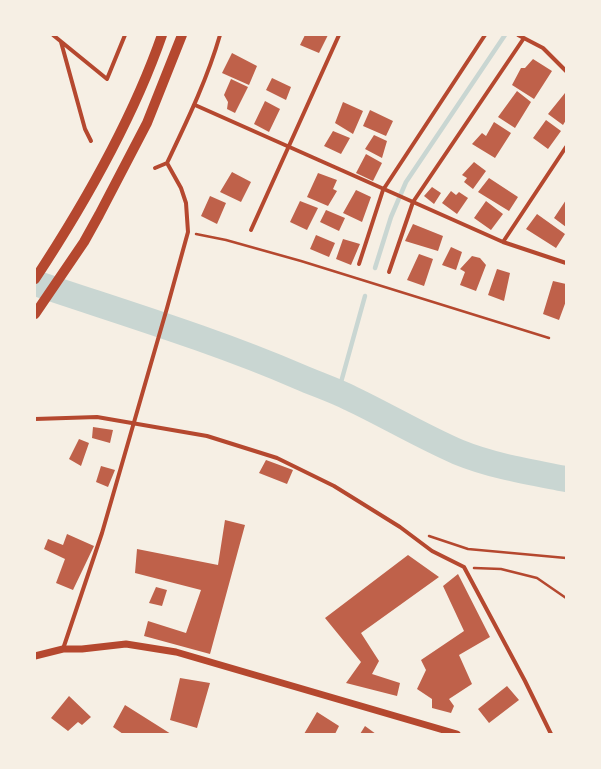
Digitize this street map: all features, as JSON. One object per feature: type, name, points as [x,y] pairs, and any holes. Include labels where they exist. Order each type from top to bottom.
[{"type":"highway","points":[[35,279],[77,211],[129,115],[162,35]]},
{"type":"highway","points":[[35,314],[77,253],[99,215],[147,123],[182,35]]},
{"type":"street","points":[[52,35],[107,80],[125,35]]},
{"type":"street","points":[[155,168],[167,163],[195,105],[215,53],[220,35]]},
{"type":"street","points":[[251,230],[339,35]]},
{"type":"street","points":[[359,264],[384,190],[485,35]]},
{"type":"street","points":[[518,35],[543,48],[566,72]]},
{"type":"street","points":[[389,272],[413,202],[524,38]]},
{"type":"street","points":[[61,41],[85,129],[92,141]]},
{"type":"street","points":[[195,105],[503,242],[566,263]]},
{"type":"street","points":[[503,242],[566,148]]},
{"type":"street","points":[[63,649],[102,533],[142,392],[168,308],[188,232],[186,203],[181,188],[167,163]]},
{"type":"street","points":[[35,418],[97,417],[207,436],[277,458],[334,486],[400,526],[432,551],[464,567],[525,681],[551,734]]},
{"type":"street","points":[[35,656],[63,649],[82,649],[126,644],[176,652],[457,734]]},
{"type":"path","points":[[188,232],[226,240],[301,260],[549,338]]},
{"type":"path","points":[[427,536],[468,549],[566,558]]},
{"type":"path","points":[[464,567],[501,569],[537,578],[566,598]]},
{"type":"building","points":[[305,35],[328,35],[319,53],[300,45]]},
{"type":"building","points":[[232,53],[257,66],[249,85],[222,73]]},
{"type":"building","points":[[533,59],[552,71],[534,99],[512,85],[521,68],[525,68]]},
{"type":"building","points":[[272,78],[291,87],[286,100],[266,90]]},
{"type":"building","points":[[231,79],[248,87],[235,113],[227,109],[228,102],[224,95]]},
{"type":"building","points":[[517,91],[531,102],[515,128],[498,117]]},
{"type":"building","points":[[565,93],[566,120],[563,125],[548,114]]},
{"type":"building","points":[[265,101],[280,109],[269,132],[254,124]]},
{"type":"building","points":[[343,102],[363,111],[353,134],[335,123]]},
{"type":"building","points":[[370,110],[393,121],[386,136],[363,126]]},
{"type":"building","points":[[546,120],[561,131],[548,149],[533,138]]},
{"type":"building","points":[[494,122],[511,133],[495,158],[472,144],[482,133],[486,136]]},
{"type":"building","points":[[333,131],[350,138],[341,154],[324,146]]},
{"type":"building","points":[[374,135],[387,141],[382,158],[365,149]]},
{"type":"building","points":[[366,154],[382,163],[373,181],[356,173]]},
{"type":"building","points":[[474,162],[486,171],[473,189],[464,182],[467,178],[462,175]]},
{"type":"building","points":[[232,172],[251,182],[241,202],[220,192]]},
{"type":"building","points":[[318,173],[337,180],[333,189],[337,191],[328,206],[307,197]]},
{"type":"building","points":[[489,178],[518,197],[509,211],[478,192]]},
{"type":"building","points":[[432,187],[441,193],[434,204],[424,196]]},
{"type":"building","points":[[356,190],[371,197],[362,222],[343,213]]},
{"type":"building","points":[[451,191],[456,195],[459,192],[468,198],[457,214],[442,203]]},
{"type":"building","points":[[210,196],[226,203],[217,224],[201,216]]},
{"type":"building","points":[[566,200],[566,227],[554,218]]},
{"type":"building","points":[[300,201],[318,208],[307,230],[290,222]]},
{"type":"building","points":[[486,201],[503,214],[491,230],[474,218]]},
{"type":"building","points":[[326,210],[345,218],[339,231],[320,222]]},
{"type":"building","points":[[537,214],[565,234],[556,248],[526,229]]},
{"type":"building","points":[[413,224],[443,236],[438,251],[405,241]]},
{"type":"building","points":[[316,235],[335,243],[329,257],[310,249]]},
{"type":"building","points":[[343,239],[360,244],[351,265],[336,259]]},
{"type":"building","points":[[451,247],[462,252],[456,270],[442,265]]},
{"type":"building","points":[[419,254],[433,259],[424,286],[407,280]]},
{"type":"building","points":[[472,256],[480,258],[486,265],[476,291],[460,285],[465,272],[460,269]]},
{"type":"building","points":[[497,269],[510,273],[504,301],[488,295]]},
{"type":"building","points":[[553,281],[566,284],[566,301],[559,320],[543,314]]},
{"type":"building","points":[[93,427],[113,430],[110,443],[92,438]]},
{"type":"building","points":[[79,439],[89,443],[81,466],[69,459]]},
{"type":"building","points":[[266,460],[293,470],[287,484],[259,473]]},
{"type":"building","points":[[101,466],[115,470],[108,487],[96,482]]},
{"type":"building","points":[[225,520],[245,525],[210,654],[144,636],[148,621],[186,633],[201,590],[135,573],[137,549],[218,565]]},
{"type":"building","points":[[67,534],[94,546],[73,590],[56,583],[65,559],[44,549],[48,539],[63,545]]},
{"type":"building","points":[[408,555],[439,577],[361,633],[379,661],[372,674],[400,683],[397,696],[346,683],[361,662],[325,618]]},
{"type":"building","points":[[458,574],[490,637],[459,655],[472,684],[449,699],[454,706],[451,713],[432,708],[432,699],[417,689],[426,670],[421,660],[464,631],[443,586]]},
{"type":"building","points":[[156,587],[167,590],[162,606],[149,603]]},
{"type":"building","points":[[180,678],[210,683],[197,728],[170,720]]},
{"type":"building","points":[[507,686],[519,700],[489,723],[478,709]]},
{"type":"building","points":[[69,696],[91,717],[82,725],[78,722],[68,731],[51,718]]},
{"type":"building","points":[[125,705],[171,734],[123,734],[113,727]]},
{"type":"building","points":[[317,712],[339,726],[335,734],[304,734]]},
{"type":"building","points":[[365,726],[376,734],[360,734]]},
{"type":"waterway","points":[[375,268],[391,217],[406,182],[505,35]]},
{"type":"waterway","points":[[35,283],[169,327],[268,364],[344,395],[431,439],[471,457],[511,468],[566,479]]},
{"type":"waterway","points":[[338,393],[365,296]]}]
